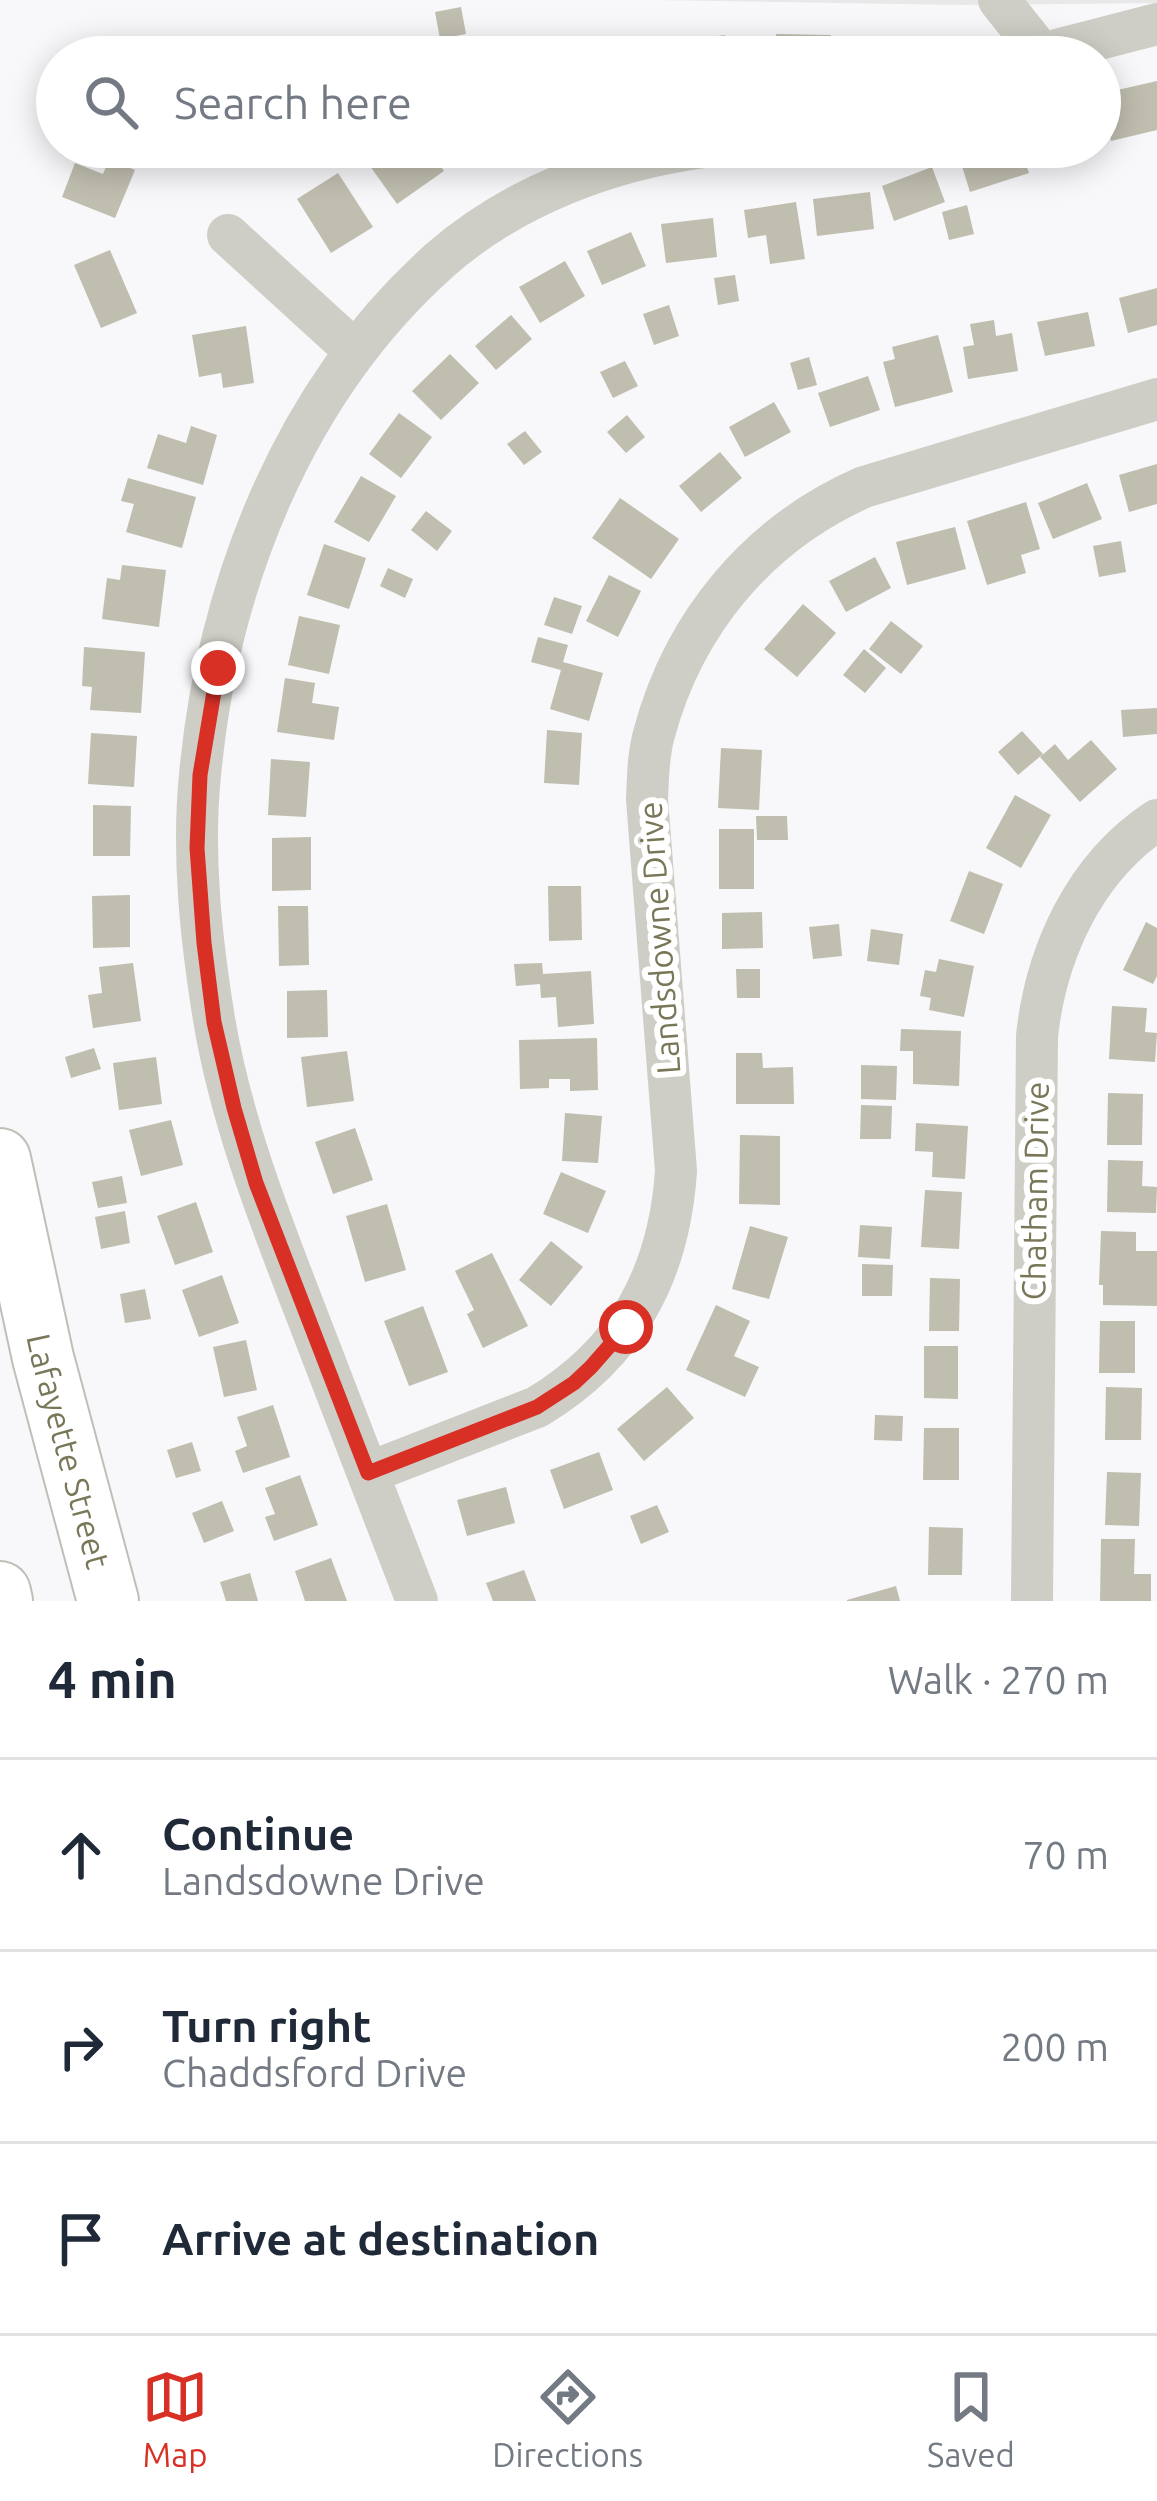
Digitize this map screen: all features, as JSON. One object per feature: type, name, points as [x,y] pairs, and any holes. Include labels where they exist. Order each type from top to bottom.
[{"type":"highway","name":"Lafayette Street","points":[[0,1159],[44,1358],[108,1601]]},
{"type":"highway","points":[[0,1592],[2,1601]]},
{"type":"street","points":[[999,0],[1023,36]]},
{"type":"street","points":[[1110,36],[1157,24]]},
{"type":"street","points":[[417,1601],[256,1183],[234,1108],[214,1022],[204,943],[197,848],[200,775],[229,618],[248,556],[295,446],[355,352],[441,259],[496,221],[606,168]]},
{"type":"street","points":[[228,235],[355,352]]},
{"type":"street","name":"Landsdowne Drive","points":[[368,1473],[557,1395],[607,1350],[653,1280],[670,1226],[676,1171],[646,799],[649,763],[673,681],[733,580],[794,525],[864,487],[1157,399]]},
{"type":"street","name":"Chatham Drive","points":[[1032,1601],[1040,1004],[1059,941],[1076,908],[1120,853],[1157,820]]},
{"type":"shaded area","points":[[655,0],[1157,0],[1157,3],[961,5]]},
{"type":"building","points":[[461,7],[466,34],[439,36],[435,12]]},
{"type":"building","points":[[1157,81],[1157,130],[1121,139],[1121,89]]},
{"type":"building","points":[[73,168],[103,174],[105,168],[135,170],[115,218],[62,197]]},
{"type":"building","points":[[371,168],[442,168],[444,171],[397,204]]},
{"type":"building","points":[[932,168],[945,202],[894,221],[882,186]]},
{"type":"building","points":[[963,168],[1027,168],[1029,173],[970,192]]},
{"type":"building","points":[[338,173],[373,227],[331,253],[297,199]]},
{"type":"building","points":[[870,192],[874,229],[817,236],[813,199]]},
{"type":"building","points":[[796,202],[805,259],[770,264],[766,235],[748,238],[744,210]]},
{"type":"building","points":[[967,205],[974,234],[949,240],[942,212]]},
{"type":"building","points":[[713,218],[717,257],[666,263],[661,224]]},
{"type":"building","points":[[631,232],[646,266],[602,285],[587,251]]},
{"type":"building","points":[[110,250],[137,313],[101,328],[74,265]]},
{"type":"building","points":[[565,261],[585,296],[540,323],[519,287]]},
{"type":"building","points":[[735,275],[739,301],[718,305],[714,278]]},
{"type":"building","points":[[1157,288],[1157,325],[1128,333],[1119,298]]},
{"type":"building","points":[[669,305],[679,336],[654,345],[643,314]]},
{"type":"building","points":[[1088,312],[1095,346],[1045,356],[1037,322]]},
{"type":"building","points":[[511,315],[532,339],[496,370],[475,346]]},
{"type":"building","points":[[994,320],[996,336],[1012,333],[1018,371],[968,379],[963,347],[974,345],[970,324]]},
{"type":"building","points":[[246,326],[254,383],[223,388],[221,373],[199,377],[192,335]]},
{"type":"building","points":[[938,335],[953,392],[895,407],[883,362],[895,359],[892,347]]},
{"type":"building","points":[[450,354],[479,383],[441,420],[412,391]]},
{"type":"building","points":[[809,357],[817,385],[798,390],[790,363]]},
{"type":"building","points":[[625,361],[638,386],[613,398],[600,372]]},
{"type":"building","points":[[868,376],[880,410],[830,427],[818,393]]},
{"type":"building","points":[[774,402],[791,432],[745,457],[729,427]]},
{"type":"building","points":[[399,413],[432,437],[401,478],[369,454]]},
{"type":"building","points":[[627,415],[645,437],[626,453],[607,432]]},
{"type":"building","points":[[191,426],[217,435],[203,485],[147,468],[158,434],[186,443]]},
{"type":"building","points":[[525,431],[542,452],[524,465],[507,444]]},
{"type":"building","points":[[720,452],[742,478],[701,512],[679,486]]},
{"type":"building","points":[[1157,464],[1157,504],[1129,512],[1119,475]]},
{"type":"building","points":[[361,476],[396,496],[369,542],[334,522]]},
{"type":"building","points":[[128,478],[196,497],[182,548],[126,532],[134,504],[121,501]]},
{"type":"building","points":[[1087,483],[1102,519],[1053,539],[1038,503]]},
{"type":"building","points":[[620,498],[679,539],[651,579],[592,538]]},
{"type":"building","points":[[1026,502],[1040,549],[1021,555],[1026,573],[987,585],[967,521]]},
{"type":"building","points":[[426,511],[452,531],[437,551],[411,530]]},
{"type":"building","points":[[955,527],[966,569],[907,585],[896,542]]},
{"type":"building","points":[[1121,541],[1126,572],[1099,577],[1093,546]]},
{"type":"building","points":[[324,544],[366,558],[349,609],[307,595]]},
{"type":"building","points":[[875,557],[891,588],[846,612],[829,581]]},
{"type":"building","points":[[122,565],[166,570],[159,627],[102,619],[107,578],[120,580]]},
{"type":"building","points":[[388,568],[413,579],[405,598],[380,586]]},
{"type":"building","points":[[609,575],[641,591],[618,637],[586,621]]},
{"type":"building","points":[[554,597],[582,606],[572,634],[544,625]]},
{"type":"building","points":[[803,604],[836,633],[797,677],[764,649]]},
{"type":"building","points":[[299,616],[340,625],[329,674],[288,665]]},
{"type":"building","points":[[891,621],[923,646],[901,674],[869,649]]},
{"type":"building","points":[[538,637],[568,645],[563,662],[603,673],[589,721],[550,709],[561,670],[531,662]]},
{"type":"building","points":[[84,647],[145,652],[141,713],[90,710],[92,687],[82,686]]},
{"type":"building","points":[[864,649],[886,668],[865,693],[843,675]]},
{"type":"building","points":[[285,678],[315,683],[312,703],[339,707],[334,740],[277,732]]},
{"type":"building","points":[[1157,708],[1157,734],[1123,737],[1121,710]]},
{"type":"building","points":[[547,730],[582,733],[579,785],[544,783]]},
{"type":"building","points":[[1022,731],[1043,754],[1018,775],[998,752]]},
{"type":"building","points":[[91,733],[137,736],[134,787],[88,784]]},
{"type":"building","points":[[1091,740],[1117,769],[1080,802],[1040,757],[1055,744],[1068,760]]},
{"type":"building","points":[[721,748],[762,750],[759,810],[718,808]]},
{"type":"building","points":[[271,759],[310,762],[306,817],[268,815]]},
{"type":"building","points":[[1015,795],[1051,815],[1021,868],[986,848]]},
{"type":"building","points":[[93,805],[131,806],[130,856],[93,856]]},
{"type":"building","points":[[756,816],[787,816],[788,840],[757,840]]},
{"type":"building","points":[[719,829],[754,829],[754,889],[719,889]]},
{"type":"building","points":[[311,837],[311,890],[272,891],[272,838]]},
{"type":"building","points":[[969,871],[1003,884],[984,934],[950,921]]},
{"type":"building","points":[[548,886],[581,886],[582,940],[549,941]]},
{"type":"building","points":[[130,895],[130,947],[93,948],[92,896]]},
{"type":"building","points":[[278,906],[308,906],[309,965],[279,966]]},
{"type":"building","points":[[762,912],[763,948],[722,949],[722,913]]},
{"type":"building","points":[[1146,922],[1157,928],[1153,984],[1123,970]]},
{"type":"building","points":[[839,924],[842,956],[813,959],[809,927]]},
{"type":"building","points":[[871,929],[903,934],[899,965],[867,961]]},
{"type":"building","points":[[939,959],[974,966],[964,1017],[929,1010],[931,998],[920,996],[925,970],[936,972]]},
{"type":"building","points":[[133,963],[141,1021],[93,1028],[88,995],[102,993],[99,967]]},
{"type":"building","points":[[542,963],[543,974],[591,971],[594,1024],[558,1027],[556,997],[541,998],[540,984],[516,986],[514,964]]},
{"type":"building","points":[[736,969],[760,969],[760,998],[737,998]]},
{"type":"building","points":[[327,990],[328,1037],[287,1038],[287,991]]},
{"type":"building","points":[[1112,1006],[1147,1008],[1145,1032],[1157,1033],[1155,1062],[1109,1059]]},
{"type":"building","points":[[901,1029],[961,1031],[959,1086],[913,1084],[913,1051],[900,1051]]},
{"type":"building","points":[[597,1038],[598,1090],[570,1091],[570,1079],[549,1079],[549,1088],[520,1089],[519,1040]]},
{"type":"building","points":[[94,1048],[101,1069],[71,1078],[65,1057]]},
{"type":"building","points":[[347,1051],[354,1101],[307,1107],[301,1057]]},
{"type":"building","points":[[736,1053],[762,1053],[763,1068],[793,1067],[794,1104],[736,1104]]},
{"type":"building","points":[[156,1057],[162,1104],[119,1110],[113,1063]]},
{"type":"building","points":[[861,1065],[897,1066],[896,1100],[861,1099]]},
{"type":"building","points":[[1108,1093],[1143,1094],[1142,1145],[1107,1145]]},
{"type":"building","points":[[861,1105],[892,1106],[891,1139],[860,1139]]},
{"type":"building","points":[[565,1113],[602,1116],[598,1163],[562,1161]]},
{"type":"building","points":[[171,1120],[183,1165],[141,1176],[129,1130]]},
{"type":"building","points":[[916,1123],[968,1126],[965,1179],[932,1177],[933,1152],[915,1151]]},
{"type":"building","points":[[355,1128],[373,1180],[333,1194],[315,1142]]},
{"type":"building","points":[[740,1135],[780,1136],[780,1205],[739,1204]]},
{"type":"building","points":[[1108,1160],[1143,1161],[1142,1186],[1157,1187],[1156,1213],[1107,1212]]},
{"type":"building","points":[[561,1172],[606,1191],[588,1233],[543,1214]]},
{"type":"building","points":[[122,1176],[127,1203],[98,1208],[92,1182]]},
{"type":"building","points":[[925,1190],[962,1192],[959,1249],[921,1247]]},
{"type":"building","points":[[196,1202],[213,1252],[175,1265],[157,1216]]},
{"type":"building","points":[[387,1204],[406,1270],[365,1282],[346,1216]]},
{"type":"building","points":[[125,1211],[130,1243],[101,1249],[95,1217]]},
{"type":"building","points":[[860,1225],[892,1227],[890,1259],[858,1257]]},
{"type":"building","points":[[750,1226],[788,1237],[769,1299],[732,1289]]},
{"type":"building","points":[[1101,1231],[1136,1232],[1136,1251],[1157,1251],[1157,1306],[1103,1305]]},
{"type":"building","points":[[551,1241],[583,1267],[551,1306],[519,1280]]},
{"type":"building","points":[[492,1253],[528,1326],[483,1348],[467,1314],[474,1310],[455,1271]]},
{"type":"building","points":[[862,1264],[893,1265],[892,1296],[862,1296]]},
{"type":"building","points":[[222,1275],[239,1323],[199,1337],[182,1290]]},
{"type":"building","points":[[930,1278],[960,1279],[959,1331],[929,1331]]},
{"type":"building","points":[[145,1289],[151,1319],[125,1323],[120,1294]]},
{"type":"building","points":[[716,1305],[750,1321],[734,1356],[759,1367],[745,1397],[686,1370]]},
{"type":"building","points":[[423,1306],[448,1372],[409,1386],[384,1321]]},
{"type":"building","points":[[1100,1321],[1135,1321],[1135,1373],[1099,1373]]},
{"type":"building","points":[[246,1340],[257,1390],[224,1397],[213,1347]]},
{"type":"building","points":[[924,1346],[958,1346],[958,1399],[924,1398]]},
{"type":"building","points":[[667,1387],[694,1418],[644,1461],[617,1429]]},
{"type":"building","points":[[1106,1387],[1142,1388],[1141,1440],[1105,1440]]},
{"type":"building","points":[[273,1405],[290,1457],[243,1473],[235,1451],[247,1446],[237,1417]]},
{"type":"building","points":[[875,1415],[903,1416],[902,1441],[874,1440]]},
{"type":"building","points":[[924,1428],[959,1428],[959,1480],[923,1480]]},
{"type":"building","points":[[192,1442],[201,1471],[176,1478],[167,1450]]},
{"type":"building","points":[[599,1452],[613,1490],[564,1509],[550,1470]]},
{"type":"building","points":[[1107,1472],[1141,1473],[1139,1526],[1105,1525]]},
{"type":"building","points":[[300,1475],[318,1525],[274,1541],[265,1517],[275,1514],[265,1488]]},
{"type":"building","points":[[506,1487],[515,1523],[467,1536],[457,1500]]},
{"type":"building","points":[[222,1501],[234,1531],[204,1543],[192,1513]]},
{"type":"building","points":[[657,1505],[669,1532],[641,1544],[630,1516]]},
{"type":"building","points":[[929,1527],[963,1528],[962,1575],[928,1575]]},
{"type":"building","points":[[1101,1539],[1135,1539],[1134,1574],[1151,1574],[1151,1601],[1100,1601]]},
{"type":"building","points":[[331,1558],[347,1601],[305,1601],[295,1571]]},
{"type":"building","points":[[524,1570],[536,1601],[493,1601],[486,1583]]},
{"type":"building","points":[[250,1573],[258,1601],[226,1601],[220,1582]]},
{"type":"building","points":[[896,1586],[900,1601],[847,1601],[847,1600]]},
{"type":"route","points":[[218,668],[200,775],[197,848],[214,1022],[256,1183],[368,1473],[537,1407],[574,1383],[626,1327]]}]
